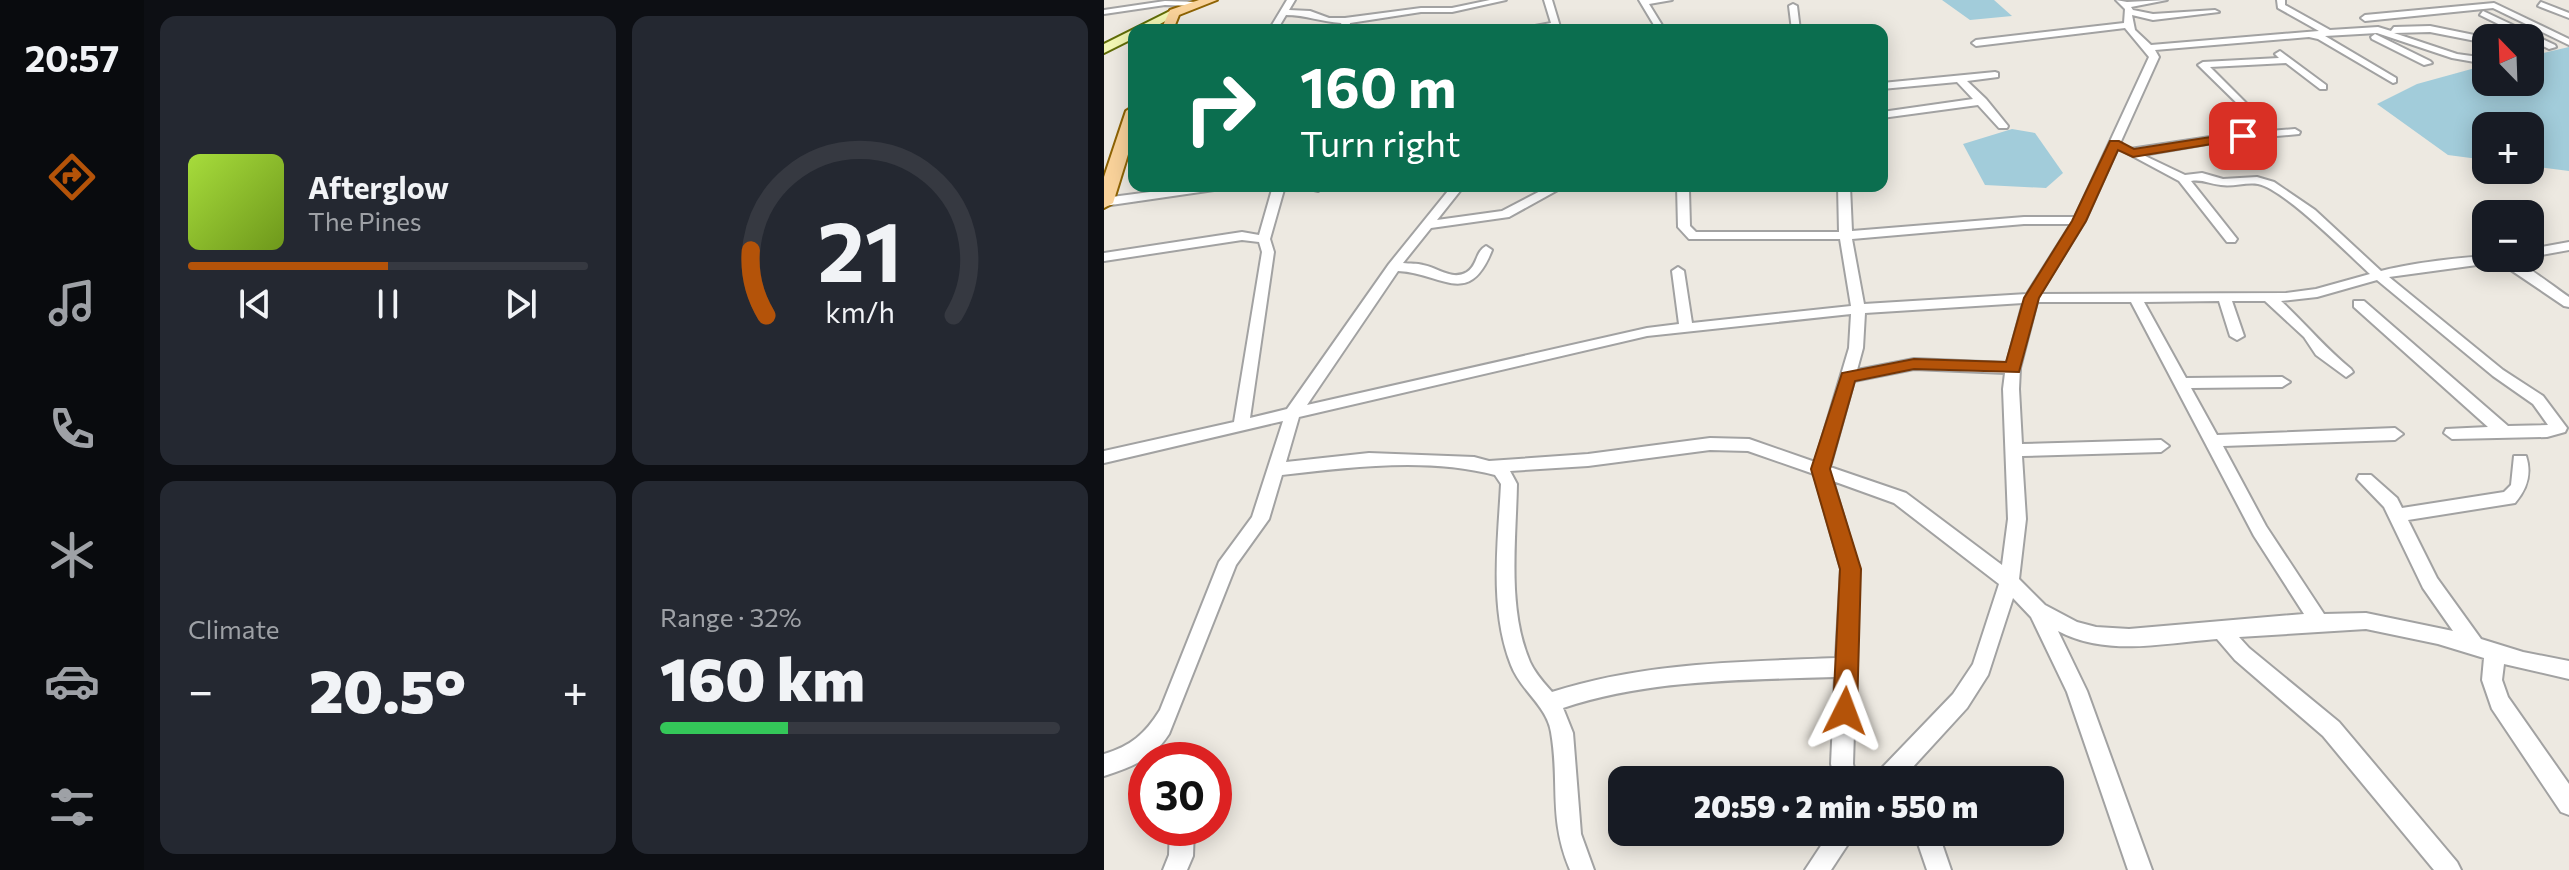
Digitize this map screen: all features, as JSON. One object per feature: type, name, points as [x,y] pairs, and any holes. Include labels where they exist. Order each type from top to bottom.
[{"type":"main road","points":[[1152,24],[1198,1]]},
{"type":"main road","points":[[1169,24],[1174,13]]},
{"type":"main road","points":[[1104,49],[1128,36]]},
{"type":"main road","points":[[1104,202],[1128,130]]},
{"type":"street","points":[[1277,24],[1291,0]]},
{"type":"street","points":[[1355,24],[1421,10],[1452,10],[1502,0]]},
{"type":"street","points":[[1548,0],[1556,24]]},
{"type":"street","points":[[1657,24],[1644,1],[1668,0]]},
{"type":"street","points":[[2125,6],[2163,0]]},
{"type":"street","points":[[2281,0],[2281,6],[2326,31]]},
{"type":"street","points":[[1104,12],[1141,3],[1198,1]]},
{"type":"street","points":[[2541,4],[2569,16]]},
{"type":"street","points":[[2365,18],[2494,5],[2569,43]]},
{"type":"street","points":[[1793,6],[1795,24]]},
{"type":"street","points":[[2125,6],[2153,17],[2215,12]]},
{"type":"street","points":[[1904,766],[1960,701],[1981,669],[2009,581],[2017,519],[2013,368],[2031,298],[2079,221],[2154,57],[2150,48],[2126,25],[2125,6]]},
{"type":"street","points":[[1285,12],[1310,13],[1340,24]]},
{"type":"street","points":[[2483,13],[2552,47]]},
{"type":"street","points":[[1976,43],[2126,25]]},
{"type":"street","points":[[2150,48],[2326,31],[2430,29],[2472,37]]},
{"type":"street","points":[[2359,30],[2427,63]]},
{"type":"street","points":[[2385,31],[2455,56],[2472,59]]},
{"type":"street","points":[[2309,34],[2321,37],[2393,80]]},
{"type":"street","points":[[2259,38],[2323,87]]},
{"type":"street","points":[[2218,42],[2235,63]]},
{"type":"street","points":[[2544,49],[2569,43]]},
{"type":"street","points":[[2246,109],[2203,65],[2287,60]]},
{"type":"street","points":[[1888,85],[1995,75]]},
{"type":"street","points":[[1959,78],[2003,126]]},
{"type":"street","points":[[1888,114],[1983,101]]},
{"type":"street","points":[[2133,153],[2230,137],[2295,132]]},
{"type":"street","points":[[2115,144],[2183,179],[2231,239]]},
{"type":"street","points":[[2183,179],[2202,176],[2222,182],[2257,180],[2270,184],[2311,213],[2378,275],[2498,373],[2538,400],[2559,428],[2547,431],[2452,433]]},
{"type":"street","points":[[1104,202],[1177,192]]},
{"type":"street","points":[[1241,425],[1268,252],[1264,239],[1277,192]]},
{"type":"street","points":[[1154,742],[1168,715],[1228,562],[1260,519],[1293,413],[1394,267],[1453,192]]},
{"type":"street","points":[[1427,225],[1505,214],[1547,192]]},
{"type":"street","points":[[1684,192],[1684,227],[1693,236],[1846,235],[2044,218],[2079,221]]},
{"type":"street","points":[[1842,766],[1850,569],[1821,469],[1856,348],[1858,309],[1846,235],[1844,192]]},
{"type":"street","points":[[1104,257],[1242,236],[1264,239]]},
{"type":"street","points":[[2544,250],[2569,246]]},
{"type":"street","points":[[1394,267],[1421,268],[1446,279],[1467,278],[1478,270],[1486,250]]},
{"type":"street","points":[[1104,457],[1619,337],[1686,327],[1858,309],[2031,298],[2268,297],[2317,293],[2378,275],[2472,262]]},
{"type":"street","points":[[1678,271],[1686,327]]},
{"type":"street","points":[[2523,272],[2569,303]]},
{"type":"street","points":[[2135,297],[2260,531],[2319,622]]},
{"type":"street","points":[[2224,297],[2237,336]]},
{"type":"street","points":[[2268,297],[2309,334],[2326,357],[2346,372]]},
{"type":"street","points":[[2359,304],[2504,432]]},
{"type":"street","points":[[1848,377],[1914,364],[2013,368]]},
{"type":"street","points":[[2180,383],[2282,382]]},
{"type":"street","points":[[2211,441],[2395,434]]},
{"type":"street","points":[[1277,469],[1378,458],[1492,466],[1588,460],[1731,442],[1749,445],[1900,498],[2009,581],[2038,611],[2077,691],[2140,870]]},
{"type":"street","points":[[2015,450],[2161,446]]},
{"type":"street","points":[[2398,515],[2509,498],[2519,487],[2520,460]]},
{"type":"street","points":[[1492,466],[1501,470],[1509,484],[1509,616],[1514,639],[1527,677],[1548,703],[1562,731],[1565,821],[1573,852],[1582,870]]},
{"type":"street","points":[[2365,479],[2391,503],[2430,583],[2485,650],[2499,702],[2569,804]]},
{"type":"street","points":[[2038,611],[2072,629],[2096,636],[2129,638],[2366,621],[2438,635],[2568,671]]},
{"type":"street","points":[[2223,632],[2242,654],[2331,729],[2449,870]]},
{"type":"street","points":[[1548,703],[1578,692],[1636,679],[1847,667]]},
{"type":"street","points":[[1104,765],[1128,760]]},
{"type":"street","points":[[1175,870],[1181,846]]},
{"type":"street","points":[[1817,870],[1834,846]]},
{"type":"street","points":[[1931,846],[1939,870]]},
{"type":"water","points":[[1942,0],[1994,0],[2012,16],[1970,20]]},
{"type":"water","points":[[2569,47],[2569,171],[2544,168],[2544,112],[2472,112],[2472,158],[2448,155],[2377,104],[2417,84],[2472,69],[2472,96],[2544,96],[2544,53]]},
{"type":"water","points":[[2012,129],[2035,133],[2063,173],[2046,188],[1985,185],[1963,144]]},
{"type":"route","points":[[1845,711],[1850,569],[1843,535],[1821,469],[1848,377],[1914,364],[2013,368],[2031,298],[2079,221],[2115,144],[2133,153],[2243,136]]}]
